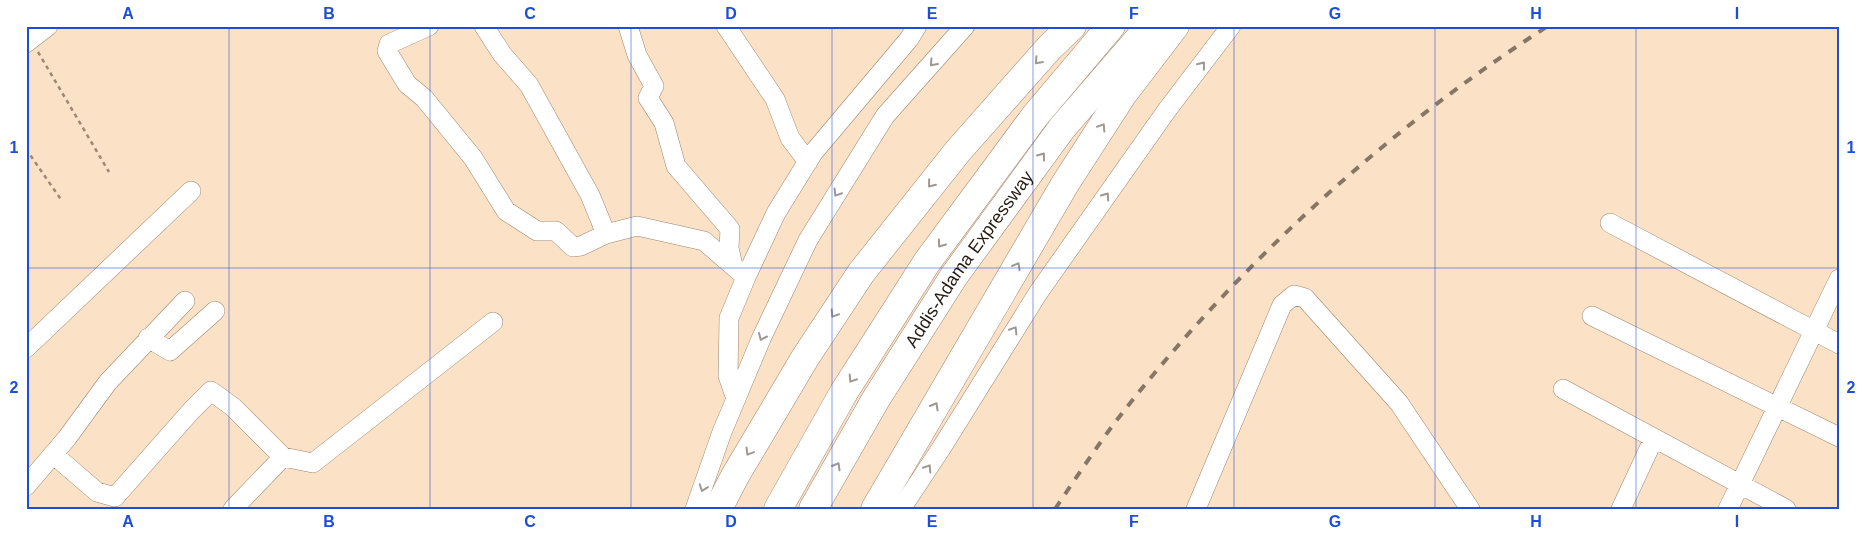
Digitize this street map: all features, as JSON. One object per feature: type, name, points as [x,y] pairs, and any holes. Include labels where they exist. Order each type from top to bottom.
[{"type":"highway","points":[[718,509],[735,476],[805,358],[860,273],[958,151],[1050,47],[1072,26]]},
{"type":"highway","name":"Addis-Adama Expressway","points":[[778,509],[844,392],[927,262],[1035,116],[1111,26]]},
{"type":"highway","name":"Addis-Adama Expressway","points":[[813,509],[876,399],[954,276],[1062,128],[1150,26]]},
{"type":"highway","points":[[875,509],[1065,184],[1123,94],[1175,26]]},
{"type":"street","points":[[29,42],[48,26]]},
{"type":"street","points":[[429,26],[389,44],[387,52],[407,84],[424,98],[473,158],[506,211],[537,230],[556,231],[573,247],[581,246],[606,234],[637,226],[704,241],[739,272]]},
{"type":"street","points":[[484,26],[502,54],[529,85],[590,195],[606,234]]},
{"type":"street","points":[[628,26],[637,55],[654,86],[648,98],[664,123],[676,166],[730,229],[730,248],[739,272]]},
{"type":"street","points":[[726,26],[775,99],[790,138],[808,162]]},
{"type":"street","points":[[736,399],[728,376],[730,318],[739,272],[808,162],[855,101],[909,39],[917,26]]},
{"type":"street","points":[[696,509],[722,432],[761,339],[808,240],[886,116],[965,26]]},
{"type":"street","points":[[901,509],[1038,293],[1167,110],[1231,26]]},
{"type":"street","points":[[26,348],[191,191]]},
{"type":"street","points":[[1610,223],[1813,332],[1839,344]]},
{"type":"street","points":[[1728,509],[1839,279]]},
{"type":"street","points":[[1196,509],[1282,305],[1294,295],[1305,298],[1399,404],[1470,509]]},
{"type":"street","points":[[26,486],[67,438],[108,382],[185,301]]},
{"type":"street","points":[[148,338],[170,351],[216,311]]},
{"type":"street","points":[[1592,316],[1839,437]]},
{"type":"street","points":[[53,454],[97,492],[116,497],[191,411],[211,391],[233,407],[283,456],[313,463],[494,322]]},
{"type":"street","points":[[1563,389],[1786,509]]},
{"type":"street","points":[[1621,509],[1654,438]]},
{"type":"street","points":[[233,509],[283,456]]},
{"type":"path","points":[[29,42],[109,172]]},
{"type":"path","points":[[26,149],[62,201]]},
{"type":"railway","points":[[1055,509],[1113,425],[1159,368],[1208,312],[1260,258],[1314,207],[1428,111],[1487,67],[1548,26]]}]
